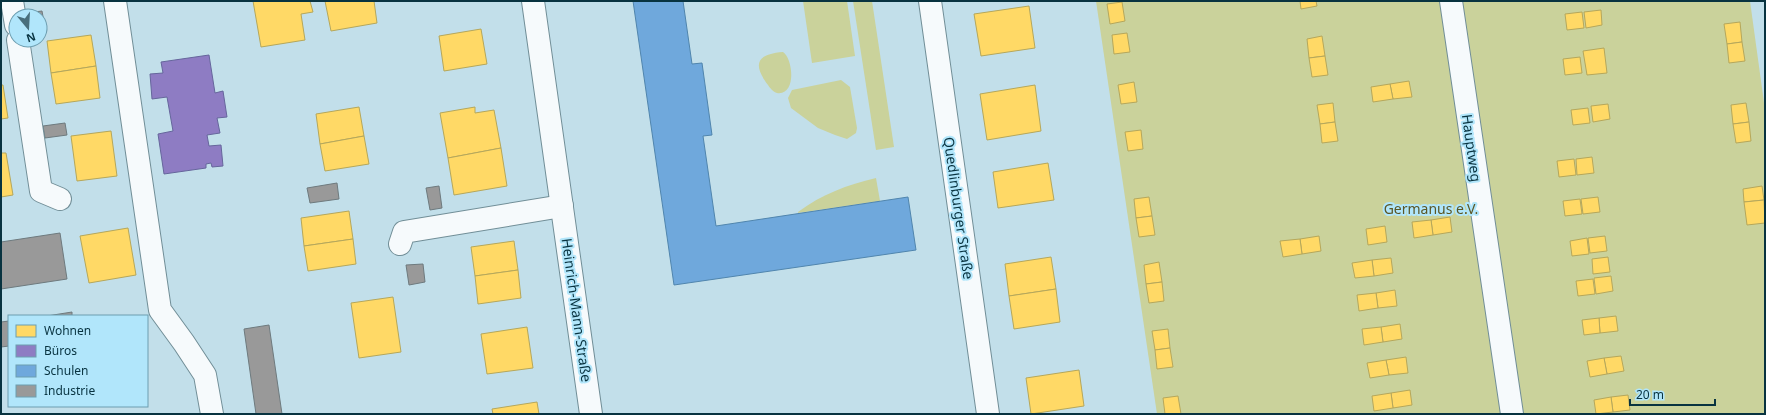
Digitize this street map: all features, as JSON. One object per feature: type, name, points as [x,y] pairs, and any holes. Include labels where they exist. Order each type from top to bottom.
[{"type":"street","points":[[115,1],[160,310],[205,375],[212,414]]},
{"type":"street","name":"Heinrich-Mann-Straße","points":[[533,1],[591,414]]},
{"type":"street","name":"Quedlinburger Straße","points":[[930,1],[988,414]]},
{"type":"street","name":"Hauptweg","points":[[1451,1],[1512,414]]},
{"type":"street","points":[[19,48],[41,191],[60,198]]},
{"type":"street","points":[[400,244],[404,232],[562,206]]},
{"type":"green space","points":[[803,1],[847,1],[855,56],[812,63]]},
{"type":"green space","points":[[853,1],[872,1],[894,147],[876,150]]},
{"type":"green space","name":"Germanus e.V.","points":[[1096,1],[1750,1],[1765,110],[1765,414],[1157,414]]},
{"type":"green space","points":[[783,52],[789,61],[791,68],[790,83],[788,89],[777,93],[771,89],[763,78],[759,66],[760,61],[767,55]]},
{"type":"green space","points":[[841,80],[850,87],[857,128],[856,133],[847,139],[818,128],[791,108],[788,98],[792,90]]},
{"type":"green space","points":[[876,178],[880,201],[798,213],[816,200],[826,195]]},
{"type":"building: Wohnen","points":[[253,1],[310,1],[313,12],[301,14],[305,40],[261,47]]},
{"type":"building: Wohnen","points":[[325,1],[374,1],[377,23],[331,31]]},
{"type":"building: Wohnen","points":[[1300,1],[1316,1],[1317,6],[1301,9]]},
{"type":"building: Wohnen","points":[[1122,2],[1125,21],[1110,24],[1107,4]]},
{"type":"building: Wohnen","points":[[1029,6],[1035,48],[981,56],[974,14]]},
{"type":"building: Wohnen","points":[[1601,10],[1602,25],[1586,28],[1584,12]]},
{"type":"building: Wohnen","points":[[1582,12],[1584,28],[1567,30],[1565,14]]},
{"type":"building: Wohnen","points":[[1740,22],[1742,42],[1727,44],[1724,24]]},
{"type":"building: Wohnen","points":[[481,29],[487,64],[444,71],[439,36]]},
{"type":"building: Wohnen","points":[[1127,33],[1130,52],[1114,54],[1112,35]]},
{"type":"building: Wohnen","points":[[91,35],[96,66],[51,73],[48,41]]},
{"type":"building: Wohnen","points":[[1322,36],[1325,56],[1309,58],[1307,39]]},
{"type":"building: Wohnen","points":[[1742,42],[1745,61],[1729,63],[1727,44]]},
{"type":"building: Wohnen","points":[[1604,48],[1607,73],[1587,75],[1583,51]]},
{"type":"building: Wohnen","points":[[1325,56],[1328,75],[1312,77],[1309,58]]},
{"type":"building: Wohnen","points":[[1580,57],[1582,73],[1565,75],[1563,59]]},
{"type":"building: Wohnen","points":[[96,66],[100,98],[56,104],[51,73]]},
{"type":"building: Wohnen","points":[[1409,81],[1412,97],[1393,99],[1390,84]]},
{"type":"building: Wohnen","points":[[1134,82],[1137,102],[1121,104],[1118,85]]},
{"type":"building: Wohnen","points":[[1390,84],[1393,99],[1373,102],[1371,87]]},
{"type":"building: Wohnen","points":[[1,85],[3,85],[8,118],[1,119]]},
{"type":"building: Wohnen","points":[[1035,85],[1041,131],[987,140],[980,94]]},
{"type":"building: Wohnen","points":[[1333,103],[1335,122],[1320,124],[1317,105]]},
{"type":"building: Wohnen","points":[[1746,103],[1749,122],[1733,124],[1731,105]]},
{"type":"building: Wohnen","points":[[1608,104],[1610,119],[1593,122],[1591,106]]},
{"type":"building: Wohnen","points":[[359,107],[364,136],[320,144],[316,114]]},
{"type":"building: Wohnen","points":[[475,107],[475,113],[494,110],[501,148],[448,158],[440,113]]},
{"type":"building: Wohnen","points":[[1588,108],[1590,123],[1573,125],[1571,110]]},
{"type":"building: Wohnen","points":[[1335,122],[1338,141],[1322,143],[1320,124]]},
{"type":"building: Wohnen","points":[[1749,122],[1751,141],[1736,143],[1733,124]]},
{"type":"building: Wohnen","points":[[1141,130],[1143,149],[1128,151],[1125,132]]},
{"type":"building: Wohnen","points":[[111,131],[117,176],[77,181],[71,136]]},
{"type":"building: Wohnen","points":[[364,136],[369,164],[325,171],[320,144]]},
{"type":"building: Wohnen","points":[[501,148],[507,186],[454,195],[448,158]]},
{"type":"building: Wohnen","points":[[1,153],[6,153],[13,195],[1,197]]},
{"type":"building: Wohnen","points":[[1592,157],[1594,173],[1577,175],[1576,159]]},
{"type":"building: Wohnen","points":[[1574,159],[1576,175],[1559,177],[1557,161]]},
{"type":"building: Wohnen","points":[[1048,163],[1054,200],[998,208],[993,172]]},
{"type":"building: Wohnen","points":[[1762,186],[1764,200],[1744,202],[1743,189]]},
{"type":"building: Wohnen","points":[[1149,197],[1152,216],[1136,218],[1134,199]]},
{"type":"building: Wohnen","points":[[1598,197],[1600,212],[1583,214],[1581,199]]},
{"type":"building: Wohnen","points":[[1580,199],[1582,214],[1565,216],[1563,201]]},
{"type":"building: Wohnen","points":[[1764,200],[1765,223],[1747,225],[1744,202]]},
{"type":"building: Wohnen","points":[[349,211],[353,239],[304,246],[301,218]]},
{"type":"building: Wohnen","points":[[1152,216],[1155,235],[1139,237],[1136,218]]},
{"type":"building: Wohnen","points":[[1450,217],[1452,232],[1433,235],[1431,220]]},
{"type":"building: Wohnen","points":[[1431,220],[1433,235],[1414,238],[1412,222]]},
{"type":"building: Wohnen","points":[[1385,226],[1387,242],[1368,245],[1366,229]]},
{"type":"building: Wohnen","points":[[128,228],[136,275],[89,283],[80,236]]},
{"type":"building: Wohnen","points":[[1319,236],[1321,251],[1302,254],[1300,239]]},
{"type":"building: Wohnen","points":[[1605,236],[1607,251],[1590,253],[1588,238]]},
{"type":"building: Wohnen","points":[[1587,238],[1589,254],[1572,256],[1570,241]]},
{"type":"building: Wohnen","points":[[353,239],[356,264],[308,271],[304,246]]},
{"type":"building: Wohnen","points":[[1300,239],[1302,254],[1283,257],[1280,241]]},
{"type":"building: Wohnen","points":[[514,241],[518,270],[475,276],[471,247]]},
{"type":"building: Wohnen","points":[[1051,257],[1056,289],[1009,296],[1005,264]]},
{"type":"building: Wohnen","points":[[1608,257],[1610,272],[1593,274],[1592,259]]},
{"type":"building: Wohnen","points":[[1391,258],[1393,273],[1374,276],[1372,260]]},
{"type":"building: Wohnen","points":[[1372,260],[1374,276],[1355,278],[1352,263]]},
{"type":"building: Wohnen","points":[[1159,262],[1162,282],[1146,284],[1144,265]]},
{"type":"building: Wohnen","points":[[518,270],[521,298],[478,304],[475,276]]},
{"type":"building: Wohnen","points":[[1611,276],[1613,291],[1596,294],[1594,278]]},
{"type":"building: Wohnen","points":[[1593,279],[1595,294],[1578,296],[1576,281]]},
{"type":"building: Wohnen","points":[[1162,282],[1164,301],[1149,303],[1146,284]]},
{"type":"building: Wohnen","points":[[1056,289],[1060,322],[1014,329],[1009,296]]},
{"type":"building: Wohnen","points":[[1395,290],[1397,306],[1378,308],[1376,293]]},
{"type":"building: Wohnen","points":[[1376,293],[1378,308],[1359,311],[1357,295]]},
{"type":"building: Wohnen","points":[[393,297],[401,352],[359,358],[351,303]]},
{"type":"building: Wohnen","points":[[1616,316],[1618,331],[1600,333],[1599,318]]},
{"type":"building: Wohnen","points":[[1599,318],[1600,333],[1584,335],[1582,320]]},
{"type":"building: Wohnen","points":[[1400,324],[1402,339],[1383,342],[1381,327]]},
{"type":"building: Wohnen","points":[[527,327],[533,368],[487,374],[481,334]]},
{"type":"building: Wohnen","points":[[1381,327],[1383,342],[1364,345],[1362,329]]},
{"type":"building: Wohnen","points":[[1168,329],[1170,348],[1155,350],[1152,331]]},
{"type":"building: Wohnen","points":[[1170,348],[1173,367],[1157,369],[1155,350]]},
{"type":"building: Wohnen","points":[[1621,356],[1624,371],[1607,374],[1604,358]]},
{"type":"building: Wohnen","points":[[1406,357],[1408,373],[1389,375],[1386,360]]},
{"type":"building: Wohnen","points":[[1604,358],[1607,374],[1590,377],[1587,361]]},
{"type":"building: Wohnen","points":[[1386,360],[1389,375],[1370,378],[1367,363]]},
{"type":"building: Wohnen","points":[[1079,370],[1084,406],[1031,414],[1026,378]]},
{"type":"building: Wohnen","points":[[1410,390],[1412,405],[1393,408],[1391,393]]},
{"type":"building: Wohnen","points":[[1391,393],[1393,408],[1374,411],[1372,396]]},
{"type":"building: Wohnen","points":[[1628,395],[1630,410],[1613,412],[1611,397]]},
{"type":"building: Wohnen","points":[[1178,396],[1181,414],[1165,414],[1163,398]]},
{"type":"building: Wohnen","points":[[1611,397],[1613,412],[1596,414],[1594,400]]},
{"type":"building: Wohnen","points":[[537,402],[539,414],[493,414],[492,409]]},
{"type":"building: Büros","points":[[209,55],[215,93],[223,91],[227,117],[217,118],[220,133],[207,135],[209,146],[221,145],[223,166],[212,167],[211,163],[206,164],[206,168],[164,174],[158,134],[173,131],[167,97],[152,99],[150,74],[163,73],[161,62]]},
{"type":"building: Schulen","points":[[633,1],[683,1],[692,64],[702,63],[712,135],[703,136],[716,226],[908,197],[916,250],[674,285]]},
{"type":"building: Industrie","points":[[65,123],[67,135],[45,138],[43,126]]},
{"type":"building: Industrie","points":[[337,183],[339,199],[310,203],[307,188]]},
{"type":"building: Industrie","points":[[439,186],[442,208],[430,210],[426,188]]},
{"type":"building: Industrie","points":[[60,233],[67,279],[1,289],[1,242]]},
{"type":"building: Industrie","points":[[423,264],[425,282],[409,285],[406,265]]},
{"type":"building: Industrie","points":[[72,312],[72,315],[53,315]]},
{"type":"building: Industrie","points":[[8,321],[8,346],[1,347],[1,322]]},
{"type":"building: Industrie","points":[[269,325],[282,414],[256,414],[244,329]]}]
